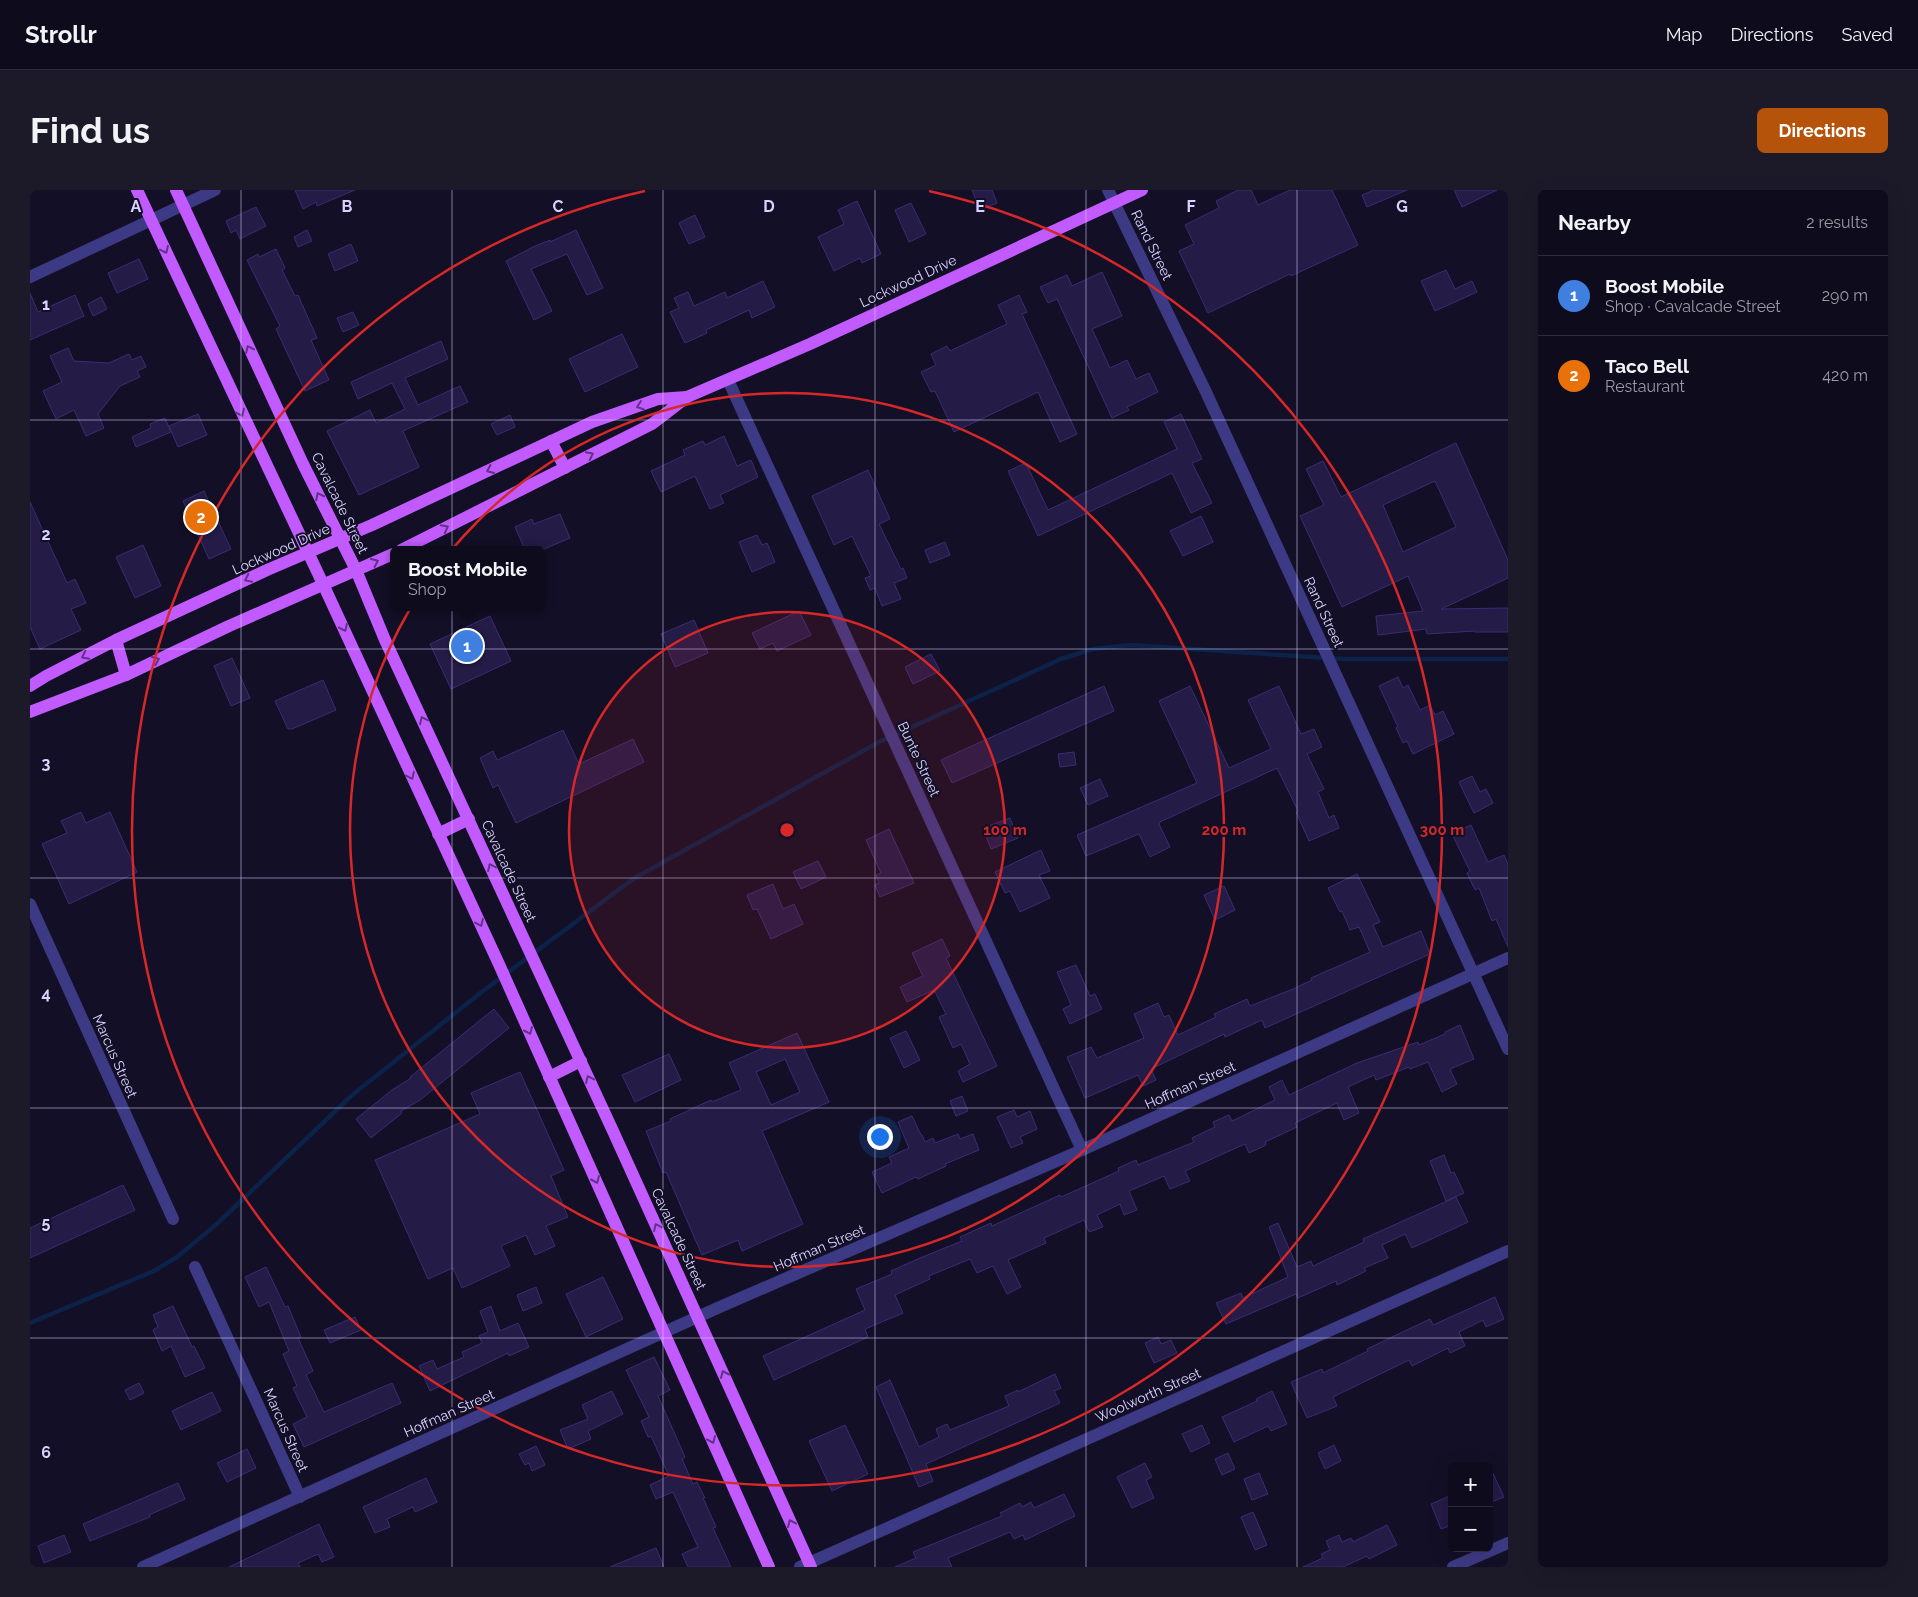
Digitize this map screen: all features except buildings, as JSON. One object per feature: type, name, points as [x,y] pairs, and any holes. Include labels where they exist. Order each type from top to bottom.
[{"type":"main road","points":[[137,190],[323,584],[498,962],[769,1567]]},
{"type":"main road","name":"Cavalcade Street","points":[[176,190],[303,464],[356,570],[383,635],[527,943],[698,1317],[807,1566]]},
{"type":"main road","name":"Lockwood Drive","points":[[409,546],[652,424],[687,397],[810,344],[1142,190]]},
{"type":"main road","name":"Lockwood Drive","points":[[30,686],[116,640],[267,570],[341,539],[592,422],[658,399],[687,397]]},
{"type":"main road","points":[[551,441],[565,468]]},
{"type":"main road","points":[[30,712],[126,675],[323,584],[390,555]]},
{"type":"main road","points":[[116,640],[126,675]]},
{"type":"main road","points":[[438,834],[469,819]]},
{"type":"main road","points":[[549,1077],[581,1061]]},
{"type":"street","points":[[30,277],[215,190]]},
{"type":"street","name":"Rand Street","points":[[1108,190],[1206,392],[1508,1049]]},
{"type":"street","name":"Bunte Street","points":[[728,380],[1082,1150]]},
{"type":"street","name":"Marcus Street","points":[[30,904],[173,1220]]},
{"type":"street","name":"Hoffman Street","points":[[143,1567],[664,1332],[1082,1150],[1508,958]]},
{"type":"street","name":"Woolworth Street","points":[[807,1566],[1508,1251]]},
{"type":"street","name":"Marcus Street","points":[[195,1267],[300,1497]]},
{"type":"street","points":[[1453,1567],[1508,1543]]},
{"type":"waterway","points":[[30,1323],[154,1271],[177,1257],[218,1223],[351,1096],[479,994],[633,879],[879,742],[1061,659],[1093,649],[1131,645],[1344,659],[1508,659]]},
{"type":"place","name":"Taco Bell","points":[[201,517]]},
{"type":"place","name":"Boost Mobile","points":[[467,646]]}]
